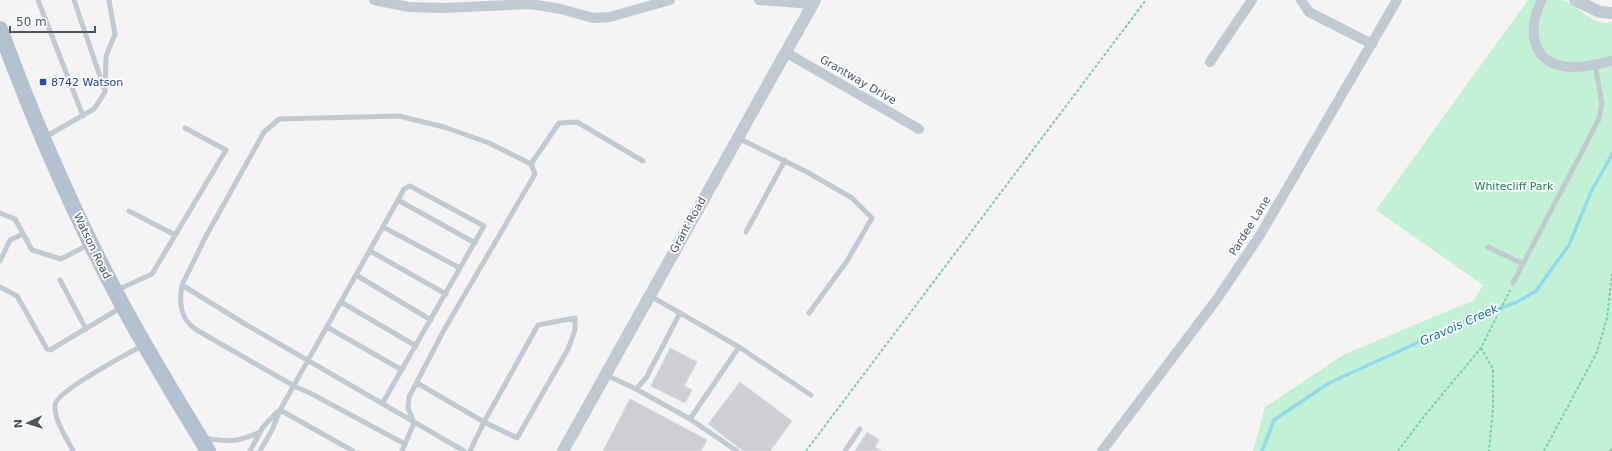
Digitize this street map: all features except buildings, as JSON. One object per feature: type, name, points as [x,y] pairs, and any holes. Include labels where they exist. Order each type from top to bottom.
[{"type":"main road","name":"Watson Road","points":[[0,29],[42,138],[90,243],[144,344],[204,444]]},
{"type":"street","points":[[374,0],[410,7],[443,8],[530,4],[561,9],[593,18],[610,17],[670,0]]},
{"type":"street","points":[[759,0],[814,2]]},
{"type":"street","points":[[1210,62],[1252,0]]},
{"type":"street","points":[[1301,0],[1309,12],[1372,44]]},
{"type":"street","name":"Pardee Lane","points":[[1102,451],[1217,298],[1260,235],[1397,0]]},
{"type":"street","points":[[1542,0],[1534,19],[1533,29],[1536,48],[1542,55],[1559,65],[1569,67],[1612,61]]},
{"type":"street","points":[[1575,0],[1600,12],[1612,13]]},
{"type":"street","name":"Grant Road","points":[[563,451],[814,2]]},
{"type":"street","name":"Grantway Drive","points":[[785,52],[919,129]]},
{"type":"lane","points":[[38,0],[84,116]]},
{"type":"lane","points":[[74,0],[105,92]]},
{"type":"lane","points":[[42,138],[84,116],[94,109],[105,92],[106,56],[115,34],[109,0]]},
{"type":"lane","points":[[1513,283],[1599,119],[1602,104],[1595,64]]},
{"type":"lane","points":[[402,451],[405,444],[414,423],[408,408],[409,397],[444,330],[535,174],[531,164],[489,143],[444,127],[399,116],[279,120],[264,132],[206,236],[182,285],[181,305],[185,318],[189,324],[294,386],[310,393],[405,444]]},
{"type":"lane","points":[[531,164],[559,123],[577,122],[643,160]]},
{"type":"lane","points":[[115,291],[152,274],[226,150],[185,128]]},
{"type":"lane","points":[[737,138],[785,160],[852,198],[872,218],[848,261],[809,313]]},
{"type":"lane","points":[[746,232],[785,160]]},
{"type":"lane","points":[[260,451],[272,430],[280,410],[404,189],[410,186],[484,226],[382,404]]},
{"type":"lane","points":[[398,200],[475,242]]},
{"type":"lane","points":[[129,211],[175,235]]},
{"type":"lane","points":[[0,213],[15,219],[32,250],[61,259],[90,243]]},
{"type":"lane","points":[[383,227],[460,268]]},
{"type":"lane","points":[[0,262],[10,240],[23,234]]},
{"type":"lane","points":[[1488,247],[1523,264]]},
{"type":"lane","points":[[370,251],[446,294]]},
{"type":"lane","points":[[356,276],[431,320]]},
{"type":"lane","points":[[60,280],[86,329]]},
{"type":"lane","points":[[182,285],[308,361],[464,451]]},
{"type":"lane","points":[[0,287],[17,296],[47,350],[50,350],[123,306]]},
{"type":"lane","points":[[649,296],[740,347],[811,395]]},
{"type":"lane","points":[[341,302],[416,346]]},
{"type":"lane","points":[[636,389],[646,378],[680,313]]},
{"type":"lane","points":[[417,382],[484,422],[517,438],[568,349],[575,330],[575,318],[538,325],[484,422],[470,451]]},
{"type":"lane","points":[[327,328],[402,370]]},
{"type":"lane","points":[[73,451],[57,419],[55,404],[58,398],[74,386],[144,344]]},
{"type":"lane","points":[[690,419],[740,347]]},
{"type":"lane","points":[[606,374],[690,419],[737,451]]},
{"type":"lane","points":[[250,451],[260,432],[280,410]]},
{"type":"lane","points":[[280,410],[353,451]]},
{"type":"lane","points":[[845,451],[860,429]]},
{"type":"lane","points":[[204,444],[231,442],[245,439],[260,432]]},
{"type":"path","points":[[806,451],[1146,0]]},
{"type":"path","points":[[1544,451],[1597,352],[1607,318],[1612,274]]},
{"type":"path","points":[[1398,451],[1425,415],[1481,348],[1513,283]]},
{"type":"path","points":[[1481,348],[1493,369],[1493,408],[1489,451]]},
{"type":"green space","name":"Whitecliff Park","points":[[1528,0],[1562,0],[1568,2],[1591,18],[1604,23],[1612,22],[1612,451],[1253,451],[1265,407],[1343,355],[1474,300],[1483,285],[1376,210]]},
{"type":"waterway","name":"Gravois Creek","points":[[1262,451],[1274,420],[1329,383],[1461,323],[1517,302],[1536,291],[1569,245],[1591,192],[1612,154]]},
{"type":"place","name":"8742 Watson","points":[[43,82]]}]
